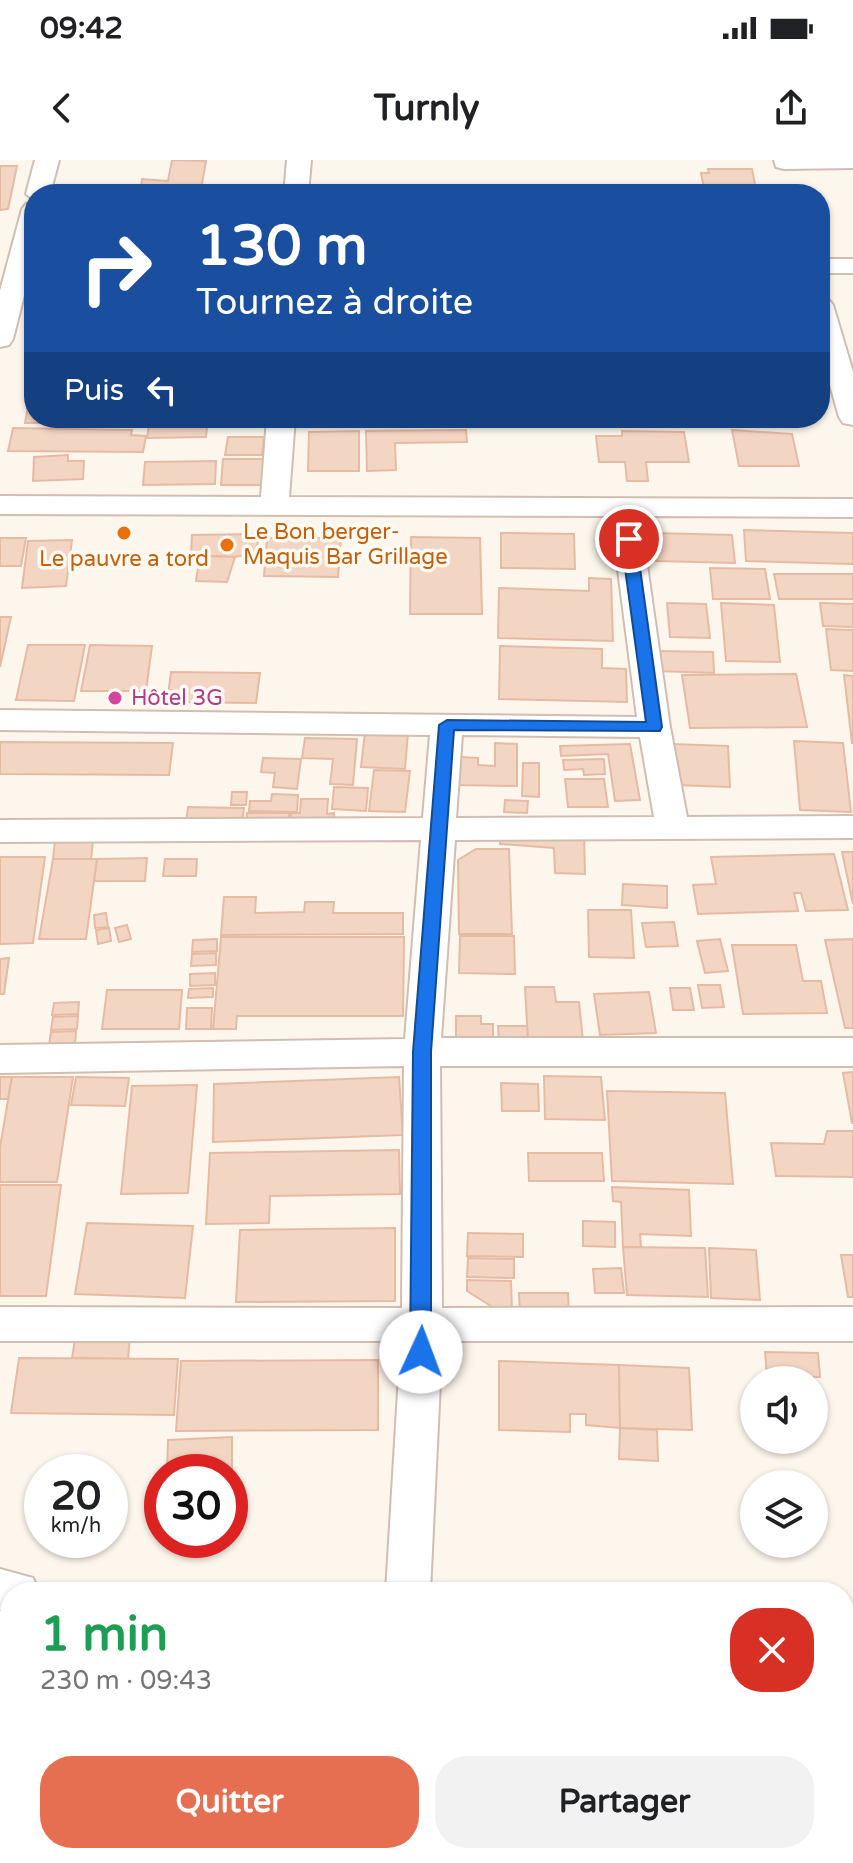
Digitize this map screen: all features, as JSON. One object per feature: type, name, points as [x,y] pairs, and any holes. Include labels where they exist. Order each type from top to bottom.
[{"type":"street","points":[[41,184],[47,160]]},
{"type":"street","points":[[297,184],[299,160]]},
{"type":"street","points":[[785,169],[853,161]]},
{"type":"street","points":[[0,339],[24,247]]},
{"type":"street","points":[[830,266],[853,266]]},
{"type":"street","points":[[830,339],[853,417]]},
{"type":"street","points":[[274,506],[280,428]]},
{"type":"street","points":[[0,505],[853,508]]},
{"type":"street","points":[[624,507],[654,727],[673,829]]},
{"type":"street","points":[[0,720],[654,727]]},
{"type":"street","points":[[409,1582],[422,1323],[422,1052],[447,725]]},
{"type":"street","points":[[0,831],[853,827]]},
{"type":"street","points":[[0,1059],[422,1052],[853,1052]]},
{"type":"street","points":[[0,1324],[853,1324]]},
{"type":"building","points":[[172,160],[206,161],[202,184],[141,184],[142,179],[168,181]]},
{"type":"building","points":[[0,166],[17,166],[8,209],[0,210]]},
{"type":"building","points":[[708,169],[752,169],[755,184],[703,184],[701,173],[709,173]]},
{"type":"building","points":[[13,428],[132,430],[131,435],[146,436],[143,452],[8,451]]},
{"type":"building","points":[[148,428],[207,428],[206,437],[147,438]]},
{"type":"building","points":[[466,430],[467,442],[395,443],[396,470],[367,471],[366,431]]},
{"type":"building","points":[[732,430],[792,434],[799,466],[739,466]]},
{"type":"building","points":[[359,431],[359,471],[308,471],[309,432]]},
{"type":"building","points":[[622,431],[684,432],[689,462],[646,462],[648,481],[627,481],[625,462],[599,462],[596,436],[622,436]]},
{"type":"building","points":[[228,437],[264,437],[262,455],[225,455]]},
{"type":"building","points":[[68,455],[68,461],[84,461],[83,479],[33,481],[34,457]]},
{"type":"building","points":[[223,459],[266,459],[265,485],[221,485]]},
{"type":"building","points":[[216,461],[215,484],[143,485],[145,462]]},
{"type":"building","points":[[744,530],[853,533],[853,564],[746,561]]},
{"type":"building","points":[[501,533],[574,534],[575,569],[501,568]]},
{"type":"building","points":[[654,533],[732,535],[735,563],[656,561]]},
{"type":"building","points":[[258,534],[257,553],[235,557],[191,555],[192,535]]},
{"type":"building","points":[[411,537],[480,538],[482,614],[410,614]]},
{"type":"building","points":[[0,538],[26,538],[21,566],[0,566]]},
{"type":"building","points":[[267,538],[341,538],[338,577],[264,576]]},
{"type":"building","points":[[72,540],[66,586],[22,588],[28,541]]},
{"type":"building","points":[[200,556],[235,557],[227,582],[196,581]]},
{"type":"building","points":[[710,568],[765,569],[770,599],[713,599]]},
{"type":"building","points":[[774,574],[853,574],[853,599],[779,599]]},
{"type":"building","points":[[589,578],[611,579],[613,641],[498,638],[499,588],[589,591]]},
{"type":"building","points":[[667,603],[706,604],[710,638],[670,637]]},
{"type":"building","points":[[721,603],[774,605],[780,662],[726,661]]},
{"type":"building","points":[[820,603],[853,604],[853,627],[823,626]]},
{"type":"building","points":[[0,617],[11,617],[0,667]]},
{"type":"building","points":[[826,629],[853,630],[853,671],[831,670]]},
{"type":"building","points":[[28,645],[85,645],[74,701],[16,700]]},
{"type":"building","points":[[90,645],[152,646],[146,691],[81,691]]},
{"type":"building","points":[[500,646],[602,649],[602,668],[626,669],[627,702],[499,699]]},
{"type":"building","points":[[656,651],[713,652],[714,673],[657,671]]},
{"type":"building","points":[[171,672],[260,673],[256,703],[167,702]]},
{"type":"building","points":[[796,674],[807,727],[690,728],[682,675]]},
{"type":"building","points":[[844,675],[853,676],[853,743],[852,743]]},
{"type":"building","points":[[365,732],[408,733],[405,769],[361,767]]},
{"type":"building","points":[[305,738],[357,739],[353,785],[330,784],[333,759],[302,758]]},
{"type":"building","points":[[794,741],[843,743],[851,812],[800,810]]},
{"type":"building","points":[[0,742],[173,743],[169,775],[0,774]]},
{"type":"building","points":[[495,743],[517,744],[517,786],[459,785],[460,757],[478,758],[478,765],[495,766]]},
{"type":"building","points":[[630,744],[640,800],[615,801],[608,754],[561,756],[560,746]]},
{"type":"building","points":[[672,744],[728,746],[730,787],[674,785]]},
{"type":"building","points":[[263,758],[301,759],[297,789],[273,787],[275,773],[261,772]]},
{"type":"building","points":[[604,759],[605,774],[584,775],[583,769],[564,770],[563,760]]},
{"type":"building","points":[[523,763],[539,763],[539,797],[522,796]]},
{"type":"building","points":[[374,770],[410,771],[405,812],[369,811]]},
{"type":"building","points":[[565,779],[604,779],[608,807],[568,807]]},
{"type":"building","points":[[334,787],[368,788],[366,811],[332,809]]},
{"type":"building","points":[[232,792],[247,792],[246,805],[231,805]]},
{"type":"building","points":[[272,794],[298,795],[297,812],[249,811],[250,801],[271,801]]},
{"type":"building","points":[[301,799],[328,799],[327,814],[334,813],[334,827],[291,826],[291,813],[300,813]]},
{"type":"building","points":[[505,800],[528,801],[527,813],[504,812]]},
{"type":"building","points":[[188,807],[244,808],[242,823],[186,822]]},
{"type":"building","points":[[247,813],[289,813],[289,826],[246,826]]},
{"type":"building","points":[[584,833],[585,874],[555,873],[554,848],[500,844],[500,836]]},
{"type":"building","points":[[55,841],[93,841],[91,860],[53,859]]},
{"type":"building","points":[[476,849],[509,849],[512,934],[459,934],[458,860]]},
{"type":"building","points":[[842,852],[853,852],[853,904]]},
{"type":"building","points":[[834,854],[848,910],[806,911],[801,893],[794,893],[798,911],[698,914],[693,885],[716,884],[711,857]]},
{"type":"building","points":[[0,857],[45,857],[33,943],[0,944]]},
{"type":"building","points":[[147,858],[145,881],[94,881],[97,859]]},
{"type":"building","points":[[53,859],[97,859],[86,939],[39,939]]},
{"type":"building","points":[[165,859],[197,859],[196,876],[163,876]]},
{"type":"building","points":[[623,884],[667,886],[667,908],[622,905]]},
{"type":"building","points":[[224,897],[256,897],[255,913],[304,912],[305,902],[334,902],[333,913],[403,913],[403,934],[221,935]]},
{"type":"building","points":[[588,910],[631,910],[634,958],[589,957]]},
{"type":"building","points":[[106,913],[108,927],[95,928],[94,915]]},
{"type":"building","points":[[674,922],[678,946],[646,947],[642,923]]},
{"type":"building","points":[[127,925],[131,939],[119,942],[115,928]]},
{"type":"building","points":[[109,928],[111,941],[98,944],[96,930]]},
{"type":"building","points":[[460,936],[514,936],[515,974],[459,973]]},
{"type":"building","points":[[221,937],[404,937],[403,1016],[237,1016],[236,1029],[213,1029]]},
{"type":"building","points":[[217,939],[217,951],[192,952],[193,940]]},
{"type":"building","points":[[720,939],[728,971],[705,973],[697,941]]},
{"type":"building","points":[[853,939],[853,1028],[845,1028],[825,940]]},
{"type":"building","points":[[732,945],[796,945],[803,981],[821,981],[827,1013],[743,1014]]},
{"type":"building","points":[[216,953],[216,965],[191,966],[192,954]]},
{"type":"building","points":[[9,958],[4,994],[0,994],[0,959]]},
{"type":"building","points":[[215,973],[215,985],[190,986],[190,974]]},
{"type":"building","points":[[698,985],[720,985],[724,1007],[702,1008]]},
{"type":"building","points":[[525,987],[554,987],[556,1002],[579,1002],[583,1041],[528,1041]]},
{"type":"building","points":[[213,988],[213,997],[188,998],[189,989]]},
{"type":"building","points":[[670,988],[690,988],[694,1010],[673,1010]]},
{"type":"building","points":[[107,990],[182,990],[179,1029],[102,1029]]},
{"type":"building","points":[[649,992],[656,1033],[600,1035],[594,994]]},
{"type":"building","points":[[79,1002],[78,1014],[52,1015],[54,1003]]},
{"type":"building","points":[[187,1008],[212,1008],[211,1029],[186,1029]]},
{"type":"building","points":[[78,1016],[77,1029],[51,1030],[53,1017]]},
{"type":"building","points":[[456,1016],[481,1016],[481,1024],[493,1024],[493,1039],[456,1038]]},
{"type":"building","points":[[498,1026],[527,1026],[528,1041],[499,1041]]},
{"type":"building","points":[[76,1031],[75,1044],[49,1045],[51,1032]]},
{"type":"building","points":[[853,1072],[853,1123],[852,1123],[843,1073]]},
{"type":"building","points":[[544,1076],[601,1077],[605,1120],[545,1119]]},
{"type":"building","points":[[0,1077],[12,1077],[8,1099],[0,1099]]},
{"type":"building","points":[[12,1077],[73,1077],[57,1182],[0,1182],[0,1147]]},
{"type":"building","points":[[76,1077],[129,1078],[125,1106],[71,1105]]},
{"type":"building","points":[[399,1077],[403,1135],[213,1142],[214,1084]]},
{"type":"building","points":[[501,1083],[538,1084],[539,1111],[502,1111]]},
{"type":"building","points":[[197,1085],[188,1193],[121,1194],[132,1086]]},
{"type":"building","points":[[607,1091],[725,1093],[733,1184],[612,1181]]},
{"type":"building","points":[[827,1131],[853,1131],[853,1177],[776,1176],[771,1143],[824,1144]]},
{"type":"building","points":[[399,1150],[400,1194],[270,1196],[269,1223],[206,1224],[210,1153]]},
{"type":"building","points":[[528,1153],[602,1153],[604,1181],[529,1181]]},
{"type":"building","points":[[0,1185],[61,1185],[46,1296],[0,1296]]},
{"type":"building","points":[[612,1187],[689,1190],[691,1236],[640,1234],[641,1247],[623,1247],[621,1202],[613,1201]]},
{"type":"building","points":[[583,1221],[615,1222],[615,1247],[583,1246]]},
{"type":"building","points":[[87,1223],[193,1226],[185,1298],[75,1294]]},
{"type":"building","points":[[395,1228],[395,1301],[236,1302],[240,1230]]},
{"type":"building","points":[[468,1233],[523,1234],[523,1257],[467,1256]]},
{"type":"building","points":[[623,1247],[705,1248],[708,1297],[627,1295]]},
{"type":"building","points":[[709,1248],[756,1250],[760,1300],[711,1298]]},
{"type":"building","points":[[841,1255],[853,1255],[853,1297],[848,1297]]},
{"type":"building","points":[[468,1258],[514,1259],[514,1278],[467,1277]]},
{"type":"building","points":[[621,1268],[624,1293],[595,1293],[593,1269]]},
{"type":"building","points":[[467,1280],[511,1281],[512,1311],[499,1311],[467,1291]]},
{"type":"building","points":[[519,1293],[568,1293],[569,1315],[520,1315]]},
{"type":"building","points":[[76,1333],[130,1334],[128,1359],[72,1358]]},
{"type":"building","points":[[765,1352],[818,1353],[819,1366],[766,1366]]},
{"type":"building","points":[[19,1358],[178,1359],[174,1415],[11,1413]]},
{"type":"building","points":[[378,1360],[378,1430],[176,1431],[181,1361]]},
{"type":"building","points":[[499,1361],[619,1365],[620,1428],[586,1425],[586,1414],[570,1414],[570,1432],[499,1430]]},
{"type":"building","points":[[619,1365],[689,1368],[692,1430],[620,1428]]},
{"type":"building","points":[[620,1428],[657,1430],[658,1461],[619,1459]]},
{"type":"building","points":[[232,1437],[232,1454],[168,1454],[168,1440]]},
{"type":"place","name":"Le pauvre a tord","points":[[124,533]]},
{"type":"place","name":"Le Bon berger- Maquis Bar Grillage","points":[[227,545]]},
{"type":"place","name":"Hôtel 3G","points":[[115,698]]},
{"type":"route","points":[[421,1352],[422,1052],[447,725],[654,727],[629,539]]}]
